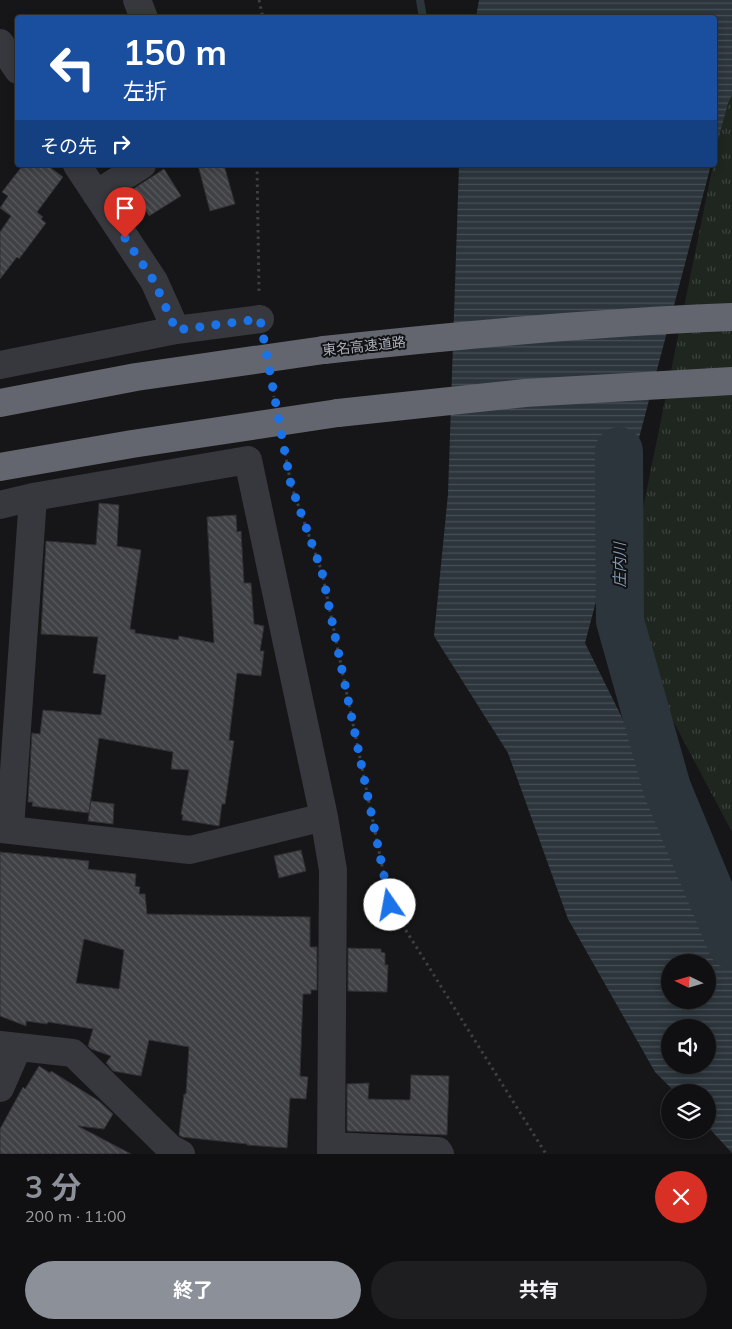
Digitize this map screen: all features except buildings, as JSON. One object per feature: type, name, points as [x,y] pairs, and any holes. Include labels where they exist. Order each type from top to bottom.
[{"type":"highway","name":"東名高速道路","points":[[0,403],[136,378],[324,350],[476,334],[658,320],[732,317]]},
{"type":"highway","points":[[0,468],[132,444],[338,413],[525,393],[732,381]]},
{"type":"street","points":[[137,0],[143,15]]},
{"type":"street","points":[[0,44],[15,66]]},
{"type":"street","points":[[78,167],[154,281],[176,330]]},
{"type":"street","points":[[96,194],[139,167]]},
{"type":"street","points":[[0,365],[176,330],[260,319]]},
{"type":"street","points":[[0,505],[33,497],[248,460],[324,817],[333,870],[331,1150],[438,1151],[440,1154]]},
{"type":"street","points":[[33,497],[10,681],[5,829],[190,850],[324,817]]},
{"type":"street","points":[[0,1088],[9,1046],[73,1053],[170,1148],[181,1154]]},
{"type":"path","points":[[259,0],[262,15]]},
{"type":"path","points":[[257,167],[260,319]]},
{"type":"path","points":[[271,377],[276,407]]},
{"type":"path","points":[[284,446],[291,485],[322,572],[390,905],[546,1154]]},
{"type":"green space","points":[[732,68],[732,832],[620,621],[713,167],[717,167],[717,143]]},
{"type":"shaded area","points":[[479,0],[732,0],[732,95],[717,144],[717,15],[476,15]]},
{"type":"shaded area","points":[[459,167],[710,167],[585,643],[645,764],[732,883],[732,1153],[716,1136],[716,1084],[667,1084],[655,1072],[568,919],[508,753],[434,636],[448,494]]},
{"type":"waterway","points":[[420,0],[422,15]]},
{"type":"waterway","name":"庄内川","points":[[619,451],[620,621],[667,788],[732,945]]},
{"type":"route","points":[[125,238],[154,281],[176,330],[260,319],[291,485],[322,572],[390,905]]}]
